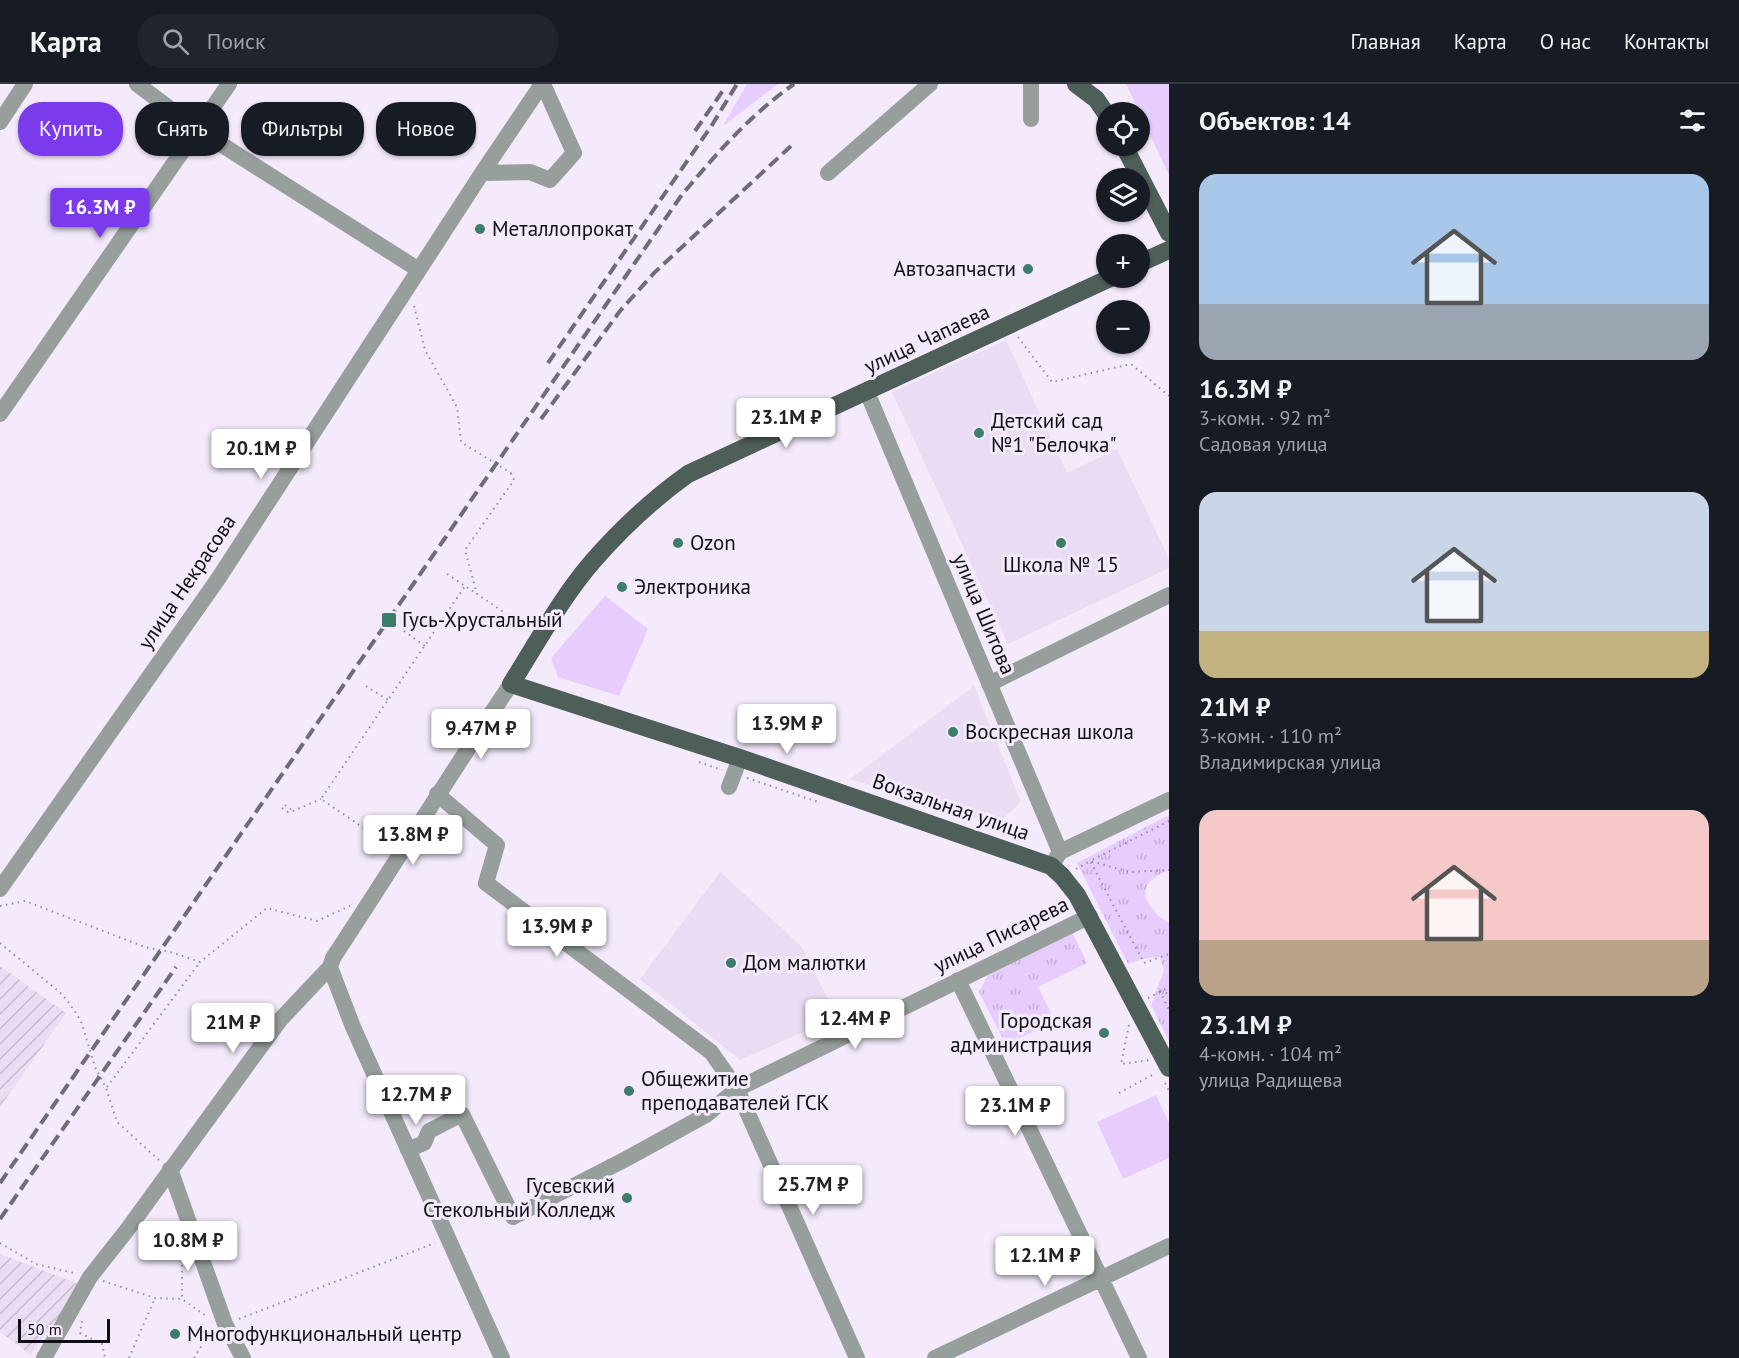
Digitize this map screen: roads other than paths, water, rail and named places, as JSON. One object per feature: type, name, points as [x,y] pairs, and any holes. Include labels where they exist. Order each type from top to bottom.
[{"type":"main road","points":[[1076,84],[1098,102]]},
{"type":"main road","points":[[1129,156],[1169,233]]},
{"type":"main road","points":[[1150,259],[1169,250]]},
{"type":"main road","name":"улица Чапаева","points":[[511,684],[566,597],[592,562],[660,494],[688,474],[1096,285]]},
{"type":"main road","name":"Вокзальная улица","points":[[511,684],[735,773],[1058,864]]},
{"type":"main road","points":[[1058,864],[1090,916],[1163,1072]]},
{"type":"street","points":[[0,122],[25,84]]},
{"type":"street","points":[[137,84],[161,102]]},
{"type":"street","points":[[216,102],[229,84]]},
{"type":"street","points":[[482,173],[530,172],[550,180],[574,153],[543,84]]},
{"type":"street","name":"улица Некрасова","points":[[0,889],[218,579],[418,270],[543,84]]},
{"type":"street","points":[[828,174],[930,84]]},
{"type":"street","points":[[1031,84],[1031,119]]},
{"type":"street","points":[[229,149],[418,270]]},
{"type":"street","points":[[0,414],[178,156]]},
{"type":"street","name":"улица Шитова","points":[[867,392],[989,684],[1058,864]]},
{"type":"street","points":[[989,684],[1169,595]]},
{"type":"street","points":[[44,1358],[90,1277],[127,1230],[280,1020],[330,967],[333,958],[437,794],[511,684]]},
{"type":"street","points":[[437,794],[497,845],[486,883],[711,1052],[737,1089],[857,1358]]},
{"type":"street","points":[[1058,864],[1169,800]]},
{"type":"street","name":"улица Писарева","points":[[408,1150],[424,1143],[429,1131],[462,1114],[513,1217],[706,1115],[737,1089],[1090,916]]},
{"type":"street","points":[[330,967],[353,1027],[502,1358]]},
{"type":"street","points":[[958,980],[1139,1358]]},
{"type":"street","points":[[170,1169],[220,1323],[243,1358]]},
{"type":"street","points":[[935,1358],[1169,1246]]},
{"type":"railway","points":[[548,363],[712,125],[737,84]]},
{"type":"railway","points":[[0,1183],[681,196],[734,136],[794,84]]},
{"type":"railway","points":[[695,131],[724,89]]},
{"type":"railway","points":[[541,419],[620,311],[654,273],[791,146]]},
{"type":"railway","points":[[0,1219],[176,967]]},
{"type":"place","name":"Металлопрокат","points":[[480,229]]},
{"type":"place","name":"Автозапчасти","points":[[1028,269]]},
{"type":"place","name":"Детский сад №1 \"Белочка\"","points":[[979,433]]},
{"type":"place","name":"Ozon","points":[[678,543]]},
{"type":"place","name":"Школа № 15","points":[[1061,543]]},
{"type":"place","name":"Электроника","points":[[622,587]]},
{"type":"place","name":"Гусь-Хрустальный","points":[[389,620]]},
{"type":"place","name":"Воскресная школа","points":[[953,732]]},
{"type":"place","name":"Дом малютки","points":[[731,963]]},
{"type":"place","name":"Городская администрация","points":[[1104,1033]]},
{"type":"place","name":"Общежитие преподавателей ГСК","points":[[629,1091]]},
{"type":"place","name":"Гусевский Стекольный Колледж","points":[[627,1198]]},
{"type":"place","name":"Многофункциональный центр","points":[[175,1334]]}]
